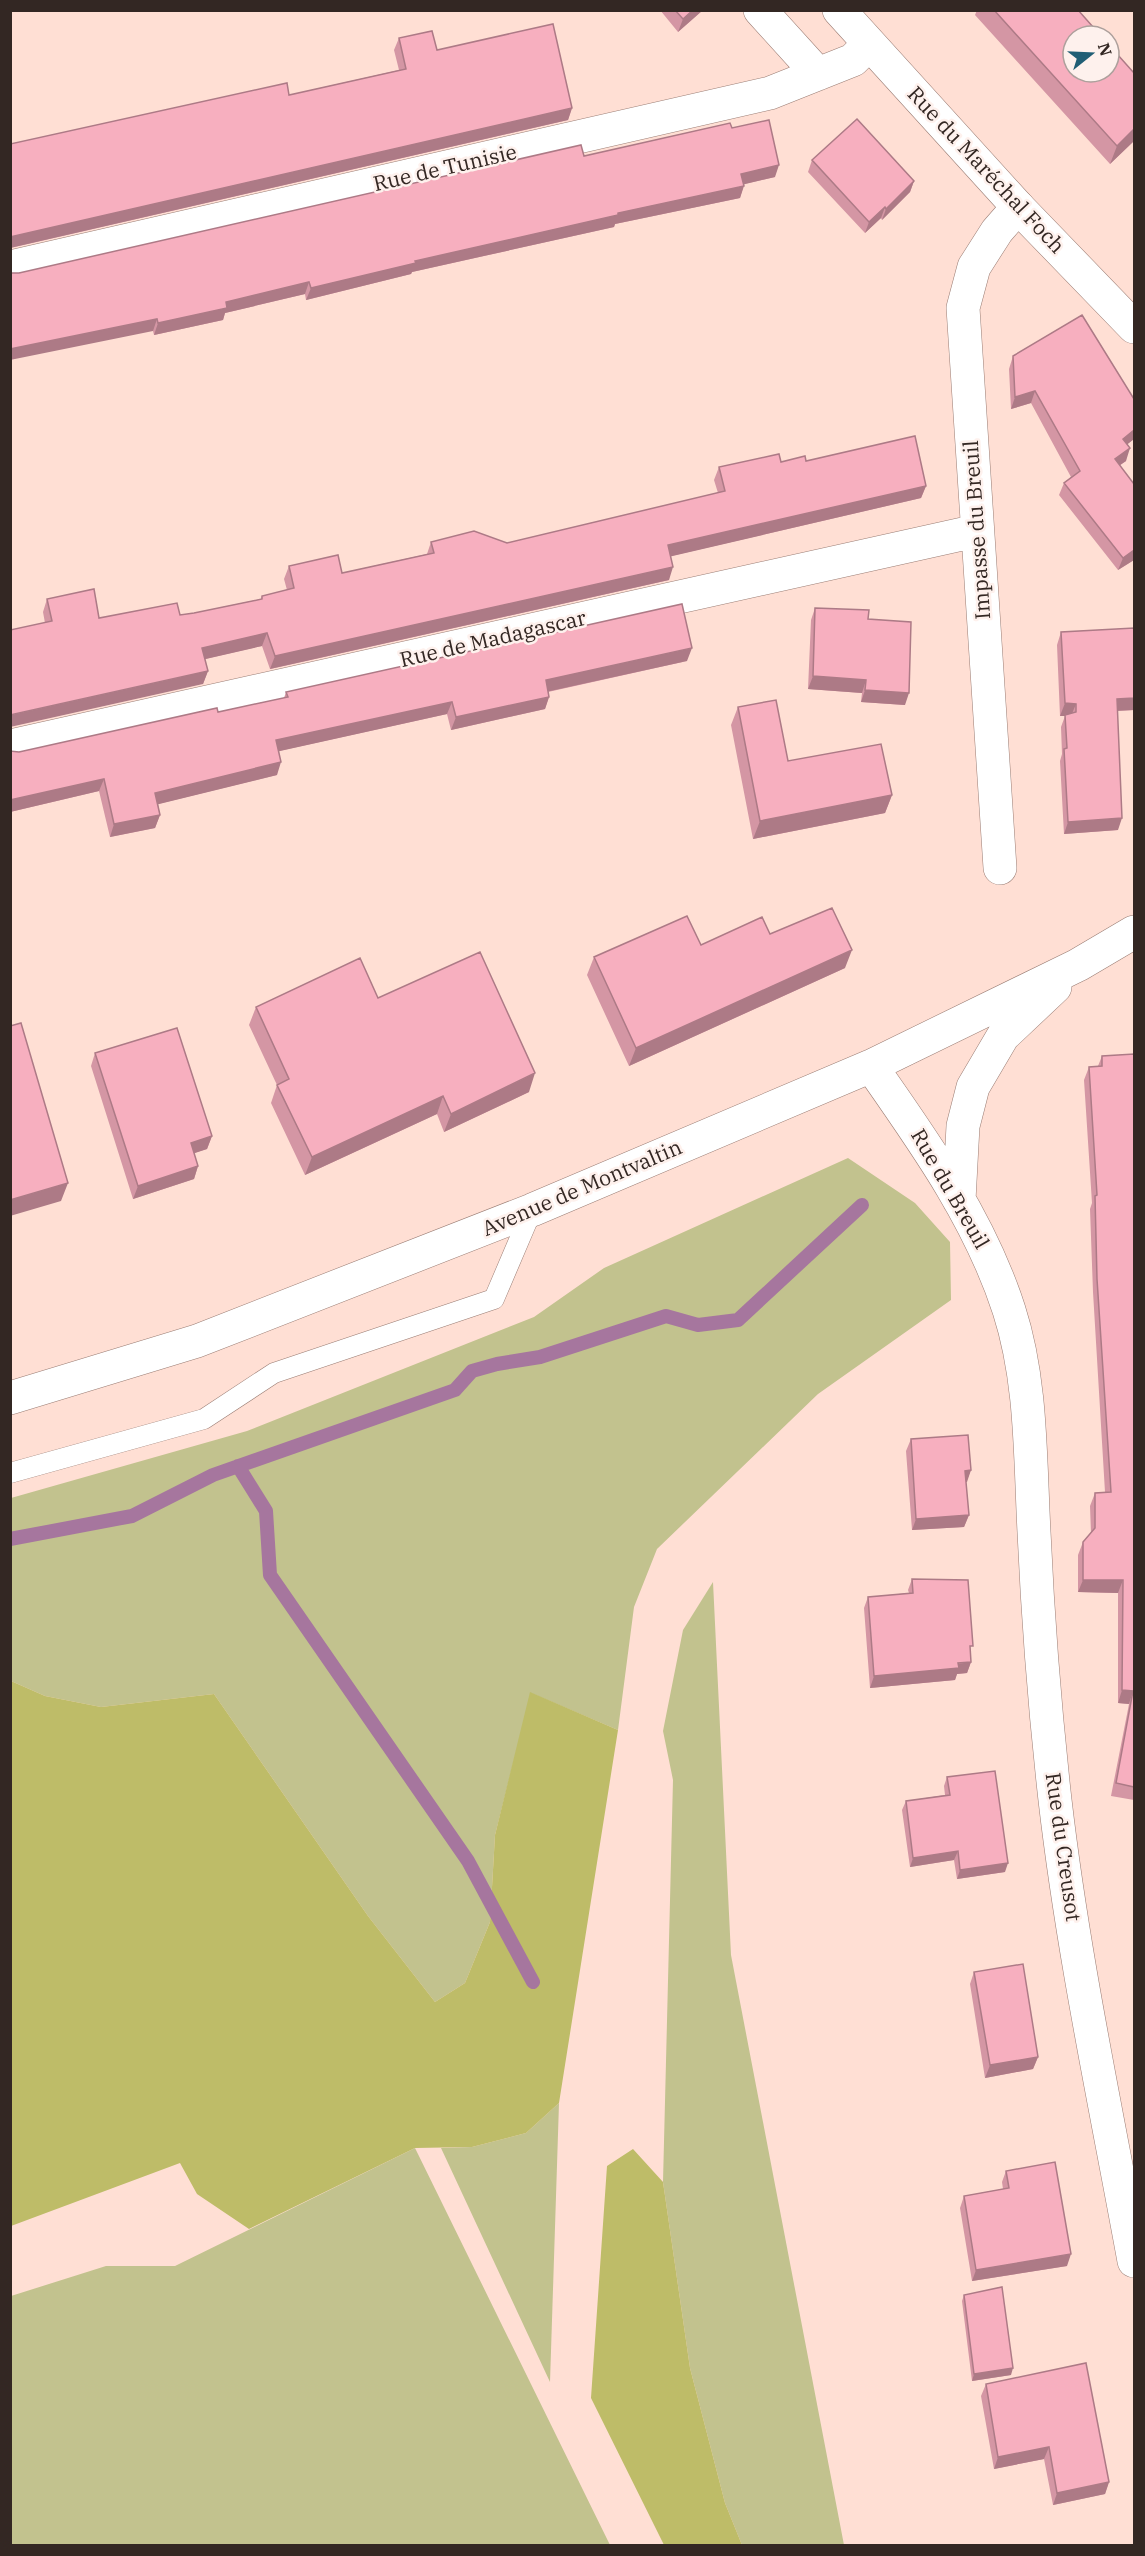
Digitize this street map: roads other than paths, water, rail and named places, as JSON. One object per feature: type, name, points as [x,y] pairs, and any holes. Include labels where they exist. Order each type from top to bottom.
[{"type":"street","points":[[760,10],[818,74]]},
{"type":"street","name":"Rue du Maréchal Foch","points":[[839,10],[1018,207],[1134,327]]},
{"type":"street","name":"Rue de Tunisie","points":[[10,267],[770,93],[853,60],[870,44]]},
{"type":"street","name":"Impasse du Breuil","points":[[1000,868],[963,308],[974,267],[998,231],[1018,207]]},
{"type":"street","name":"Rue de Madagascar","points":[[10,746],[976,531]]},
{"type":"street","name":"Avenue de Montvaltin","points":[[10,1398],[197,1341],[532,1210],[871,1066],[1078,965],[1134,932]]},
{"type":"street","points":[[959,1200],[963,1126],[973,1087],[1003,1036],[1078,965]]},
{"type":"street","name":"Rue du Breuil","points":[[871,1066],[911,1122],[984,1242],[1008,1308],[1024,1372],[1029,1428]]},
{"type":"street","name":"Rue du Creusot","points":[[1029,1428],[1037,1595],[1055,1802],[1089,2022],[1134,2261]]},
{"type":"lane","points":[[10,1473],[204,1419],[274,1373],[494,1299],[532,1210]]},
{"type":"waterway","points":[[10,1539],[132,1516],[213,1475],[455,1390],[472,1371],[497,1364],[540,1357],[666,1316],[698,1325],[738,1320],[862,1205]]},
{"type":"waterway","points":[[238,1466],[266,1511],[270,1575],[468,1861],[533,1982]]}]
